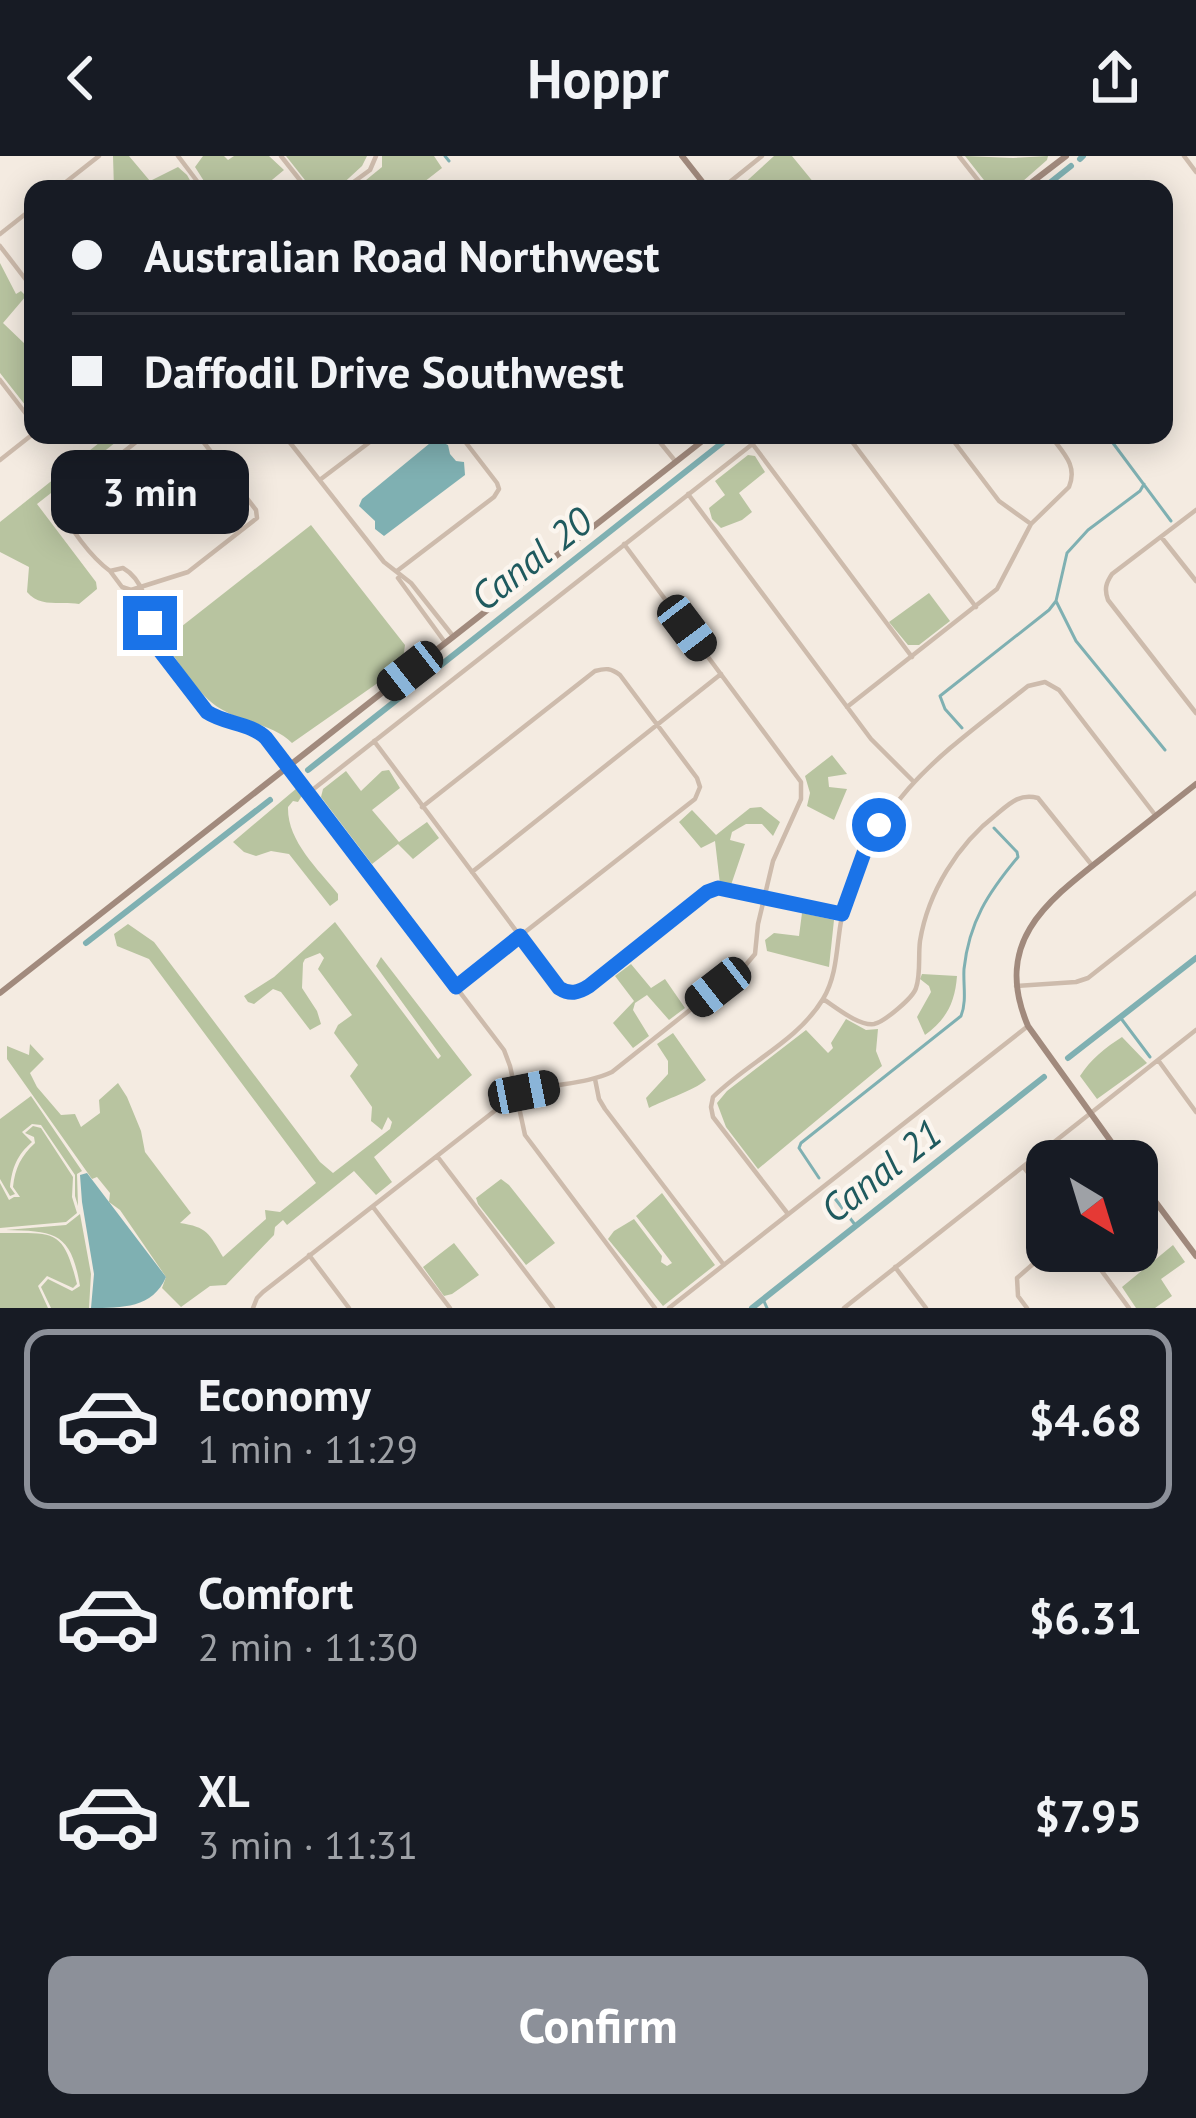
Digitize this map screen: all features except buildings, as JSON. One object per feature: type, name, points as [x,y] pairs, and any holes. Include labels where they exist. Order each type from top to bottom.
[{"type":"main road","points":[[682,156],[701,180]]},
{"type":"main road","points":[[1035,180],[1064,157]]},
{"type":"main road","points":[[0,993],[699,444]]},
{"type":"main road","points":[[1109,1140],[1028,1026],[1016,986],[1018,953],[1034,918],[1057,893],[1196,784]]},
{"type":"main road","points":[[1158,1205],[1196,1256]]},
{"type":"street","points":[[68,180],[99,156]]},
{"type":"street","points":[[281,156],[300,180]]},
{"type":"street","points":[[355,180],[376,156]]},
{"type":"street","points":[[732,180],[762,156]]},
{"type":"street","points":[[959,156],[978,180]]},
{"type":"street","points":[[1184,156],[1196,172]]},
{"type":"street","points":[[0,234],[24,215]]},
{"type":"street","points":[[0,246],[24,277]]},
{"type":"street","points":[[0,380],[24,411]]},
{"type":"street","points":[[0,460],[24,441]]},
{"type":"street","points":[[134,444],[60,505],[102,565],[122,587],[131,590],[188,572],[257,518],[256,510],[205,444]]},
{"type":"street","points":[[291,444],[445,643]]},
{"type":"street","points":[[319,481],[367,444]]},
{"type":"street","points":[[395,573],[499,489],[467,444]]},
{"type":"street","points":[[661,444],[676,462]]},
{"type":"street","points":[[309,792],[752,444],[912,657]]},
{"type":"street","points":[[854,444],[976,607]]},
{"type":"street","points":[[956,444],[999,501],[1030,524]]},
{"type":"street","points":[[847,707],[1001,583],[1030,524],[1072,480],[1071,463],[1057,444]]},
{"type":"street","points":[[688,494],[871,740],[913,781]]},
{"type":"street","points":[[1196,510],[1112,574],[1106,584],[1108,600],[1196,713]]},
{"type":"street","points":[[1161,536],[1196,581]]},
{"type":"street","points":[[253,1307],[263,1292],[517,1095],[612,1072],[755,954],[773,861],[803,791],[801,782],[624,544]]},
{"type":"street","points":[[110,571],[129,570],[141,587],[150,618],[148,628]]},
{"type":"street","points":[[395,573],[412,583],[453,637]]},
{"type":"street","points":[[131,590],[157,647],[207,712],[260,731],[504,1050],[525,1136],[655,1308]]},
{"type":"street","points":[[422,807],[595,671],[605,668],[620,674],[700,787],[695,799],[456,987]]},
{"type":"street","points":[[472,872],[721,674]]},
{"type":"street","points":[[788,1214],[710,1107],[723,1087],[805,1023],[824,999],[835,967],[842,914],[865,850],[913,781],[1028,686],[1045,682],[1059,690],[1156,816]]},
{"type":"street","points":[[374,742],[566,993],[589,986],[718,888],[842,914]]},
{"type":"street","points":[[824,999],[868,1024],[880,1022],[908,1000],[917,986],[927,913],[951,864],[986,822],[1016,799],[1031,796],[1046,805],[1093,866]]},
{"type":"street","points":[[1016,986],[1088,977],[1196,893]]},
{"type":"street","points":[[669,1308],[1028,1026]]},
{"type":"street","points":[[844,1308],[1196,1030]]},
{"type":"street","points":[[1158,1060],[1196,1112]]},
{"type":"street","points":[[595,1078],[605,1109],[724,1265]]},
{"type":"street","points":[[437,1156],[553,1308]]},
{"type":"street","points":[[372,1206],[450,1308]]},
{"type":"street","points":[[309,1256],[349,1308]]},
{"type":"street","points":[[895,1267],[926,1308]]},
{"type":"street","points":[[1026,1271],[1017,1279],[1018,1296],[1027,1308]]},
{"type":"street","points":[[1102,1272],[1129,1308]]},
{"type":"green space","points":[[113,156],[129,156],[149,180],[114,180]]},
{"type":"green space","points":[[203,156],[228,160],[269,156],[284,170],[272,180],[203,180],[195,167]]},
{"type":"green space","points":[[286,156],[367,156],[347,180],[305,180]]},
{"type":"green space","points":[[382,156],[434,156],[442,168],[427,180],[366,180],[382,167]]},
{"type":"green space","points":[[774,156],[792,156],[812,180],[748,180]]},
{"type":"green space","points":[[965,156],[1048,156],[1024,180],[984,180]]},
{"type":"green space","points":[[178,167],[190,180],[152,180]]},
{"type":"green space","points":[[0,263],[16,294],[24,294],[3,323],[24,343],[24,404],[0,373]]},
{"type":"green space","points":[[98,444],[114,444],[37,504],[96,582],[97,589],[79,604],[38,600],[27,592],[29,567],[0,552],[0,522]]},
{"type":"green space","points":[[748,455],[755,456],[765,472],[739,493],[752,512],[721,528],[709,508],[725,495],[715,481]]},
{"type":"green space","points":[[311,525],[405,645],[402,666],[292,743],[212,703],[163,641]]},
{"type":"green space","points":[[929,593],[950,621],[919,645],[908,645],[889,622]]},
{"type":"green space","points":[[832,755],[847,774],[828,777],[829,787],[847,789],[834,820],[807,806],[810,793],[805,776]]},
{"type":"green space","points":[[389,770],[400,788],[372,810],[399,842],[427,822],[439,838],[413,859],[398,844],[372,864],[321,797],[323,789],[346,771],[361,791]]},
{"type":"green space","points":[[297,788],[303,794],[288,807],[289,819],[305,854],[338,894],[330,906],[289,854],[271,851],[256,856],[233,842]]},
{"type":"green space","points":[[761,807],[780,822],[773,836],[762,824],[746,824],[732,832],[730,840],[745,844],[731,885],[720,884],[715,841],[701,848],[679,822],[692,810],[716,835],[750,808]]},
{"type":"green space","points":[[802,913],[834,920],[829,967],[767,951],[765,940],[774,933],[799,936]]},
{"type":"green space","points":[[335,922],[438,1059],[441,1056],[376,966],[381,957],[472,1075],[374,1157],[392,1182],[376,1195],[354,1171],[287,1225],[283,1220],[275,1227],[274,1235],[226,1285],[210,1286],[181,1307],[162,1288],[166,1277],[120,1210],[109,1202],[110,1193],[97,1177],[92,1179],[7,1059],[7,1046],[29,1055],[30,1044],[44,1059],[30,1073],[37,1087],[61,1115],[75,1114],[81,1127],[100,1113],[99,1100],[118,1083],[141,1131],[145,1152],[191,1213],[180,1223],[206,1232],[223,1257],[266,1219],[265,1210],[280,1212],[316,1183],[149,959],[117,946],[114,934],[128,924],[154,942],[333,1173],[390,1129],[392,1122],[388,1117],[382,1130],[371,1121],[372,1107],[350,1076],[358,1065],[334,1033],[352,1015],[318,969],[324,958],[320,953],[303,963],[302,988],[321,1024],[310,1030],[281,992],[273,989],[254,1004],[244,996],[274,977]]},
{"type":"green space","points":[[631,964],[651,988],[665,979],[685,1008],[669,1020],[647,995],[635,1003],[633,1010],[649,1036],[633,1048],[613,1023],[634,1001],[615,976]]},
{"type":"green space","points":[[922,974],[957,976],[948,1009],[925,1035],[917,1017],[931,992],[920,979]]},
{"type":"green space","points":[[846,1019],[866,1030],[878,1029],[876,1051],[882,1066],[758,1169],[726,1127],[717,1103],[806,1030],[828,1053]]},
{"type":"green space","points":[[673,1033],[706,1080],[649,1108],[646,1098],[668,1074],[668,1061],[657,1044]]},
{"type":"green space","points":[[1122,1037],[1147,1063],[1097,1099],[1080,1076]]},
{"type":"green space","points":[[31,1096],[82,1171],[77,1174],[78,1206],[75,1175],[41,1125],[32,1124],[22,1132],[32,1142],[14,1168],[10,1187],[15,1194],[10,1196],[0,1179],[0,1119]]},
{"type":"green space","points":[[33,1126],[41,1128],[73,1177],[77,1213],[66,1222],[0,1228],[0,1183],[9,1200],[20,1197],[14,1180],[19,1163],[35,1143],[25,1133]]},
{"type":"green space","points":[[501,1179],[555,1243],[526,1265],[476,1198]]},
{"type":"green space","points":[[662,1193],[715,1265],[663,1306],[608,1239],[634,1219],[662,1256],[661,1262],[672,1263],[636,1216]]},
{"type":"green space","points":[[80,1214],[91,1274],[89,1308],[51,1308],[41,1287],[48,1279],[72,1291],[80,1286],[72,1255],[49,1234],[6,1230],[66,1225]]},
{"type":"green space","points":[[0,1233],[54,1238],[67,1252],[77,1284],[73,1288],[47,1276],[38,1286],[48,1308],[0,1308]]},
{"type":"green space","points":[[454,1243],[479,1275],[444,1296],[423,1267]]},
{"type":"green space","points":[[1173,1245],[1185,1262],[1161,1279],[1172,1296],[1155,1308],[1136,1308],[1122,1287],[1140,1272],[1158,1272],[1158,1257]]},
{"type":"water","points":[[429,444],[448,445],[456,461],[464,462],[465,475],[384,536],[359,506]]},
{"type":"water","points":[[87,1173],[166,1277],[145,1300],[91,1308],[94,1274],[80,1175]]},
{"type":"waterway","points":[[445,156],[449,161]]},
{"type":"waterway","name":"Canal 20","points":[[1080,159],[1083,156]]},
{"type":"waterway","name":"Canal 20","points":[[1053,180],[1071,166]]},
{"type":"waterway","name":"Canal 20","points":[[308,770],[721,444]]},
{"type":"waterway","points":[[1114,444],[1171,521]]},
{"type":"waterway","points":[[1144,484],[1067,553],[1056,601],[1076,641],[1165,750]]},
{"type":"waterway","points":[[962,728],[940,696],[1056,601]]},
{"type":"waterway","name":"Canal 20","points":[[86,943],[270,800]]},
{"type":"waterway","points":[[819,1178],[799,1148],[801,1143],[961,1016],[964,969],[975,922],[1018,857],[994,828]]},
{"type":"waterway","name":"Canal 21","points":[[1068,1058],[1196,958]]},
{"type":"waterway","points":[[1120,1017],[1150,1057]]},
{"type":"waterway","name":"Canal 21","points":[[752,1308],[1044,1077]]},
{"type":"waterway","points":[[830,1192],[856,1226]]},
{"type":"waterway","points":[[763,1299],[767,1308]]},
{"type":"route","points":[[150,623],[157,647],[207,712],[260,731],[266,738],[456,987],[520,936],[559,988],[576,993],[718,888],[842,914],[879,825]]}]
